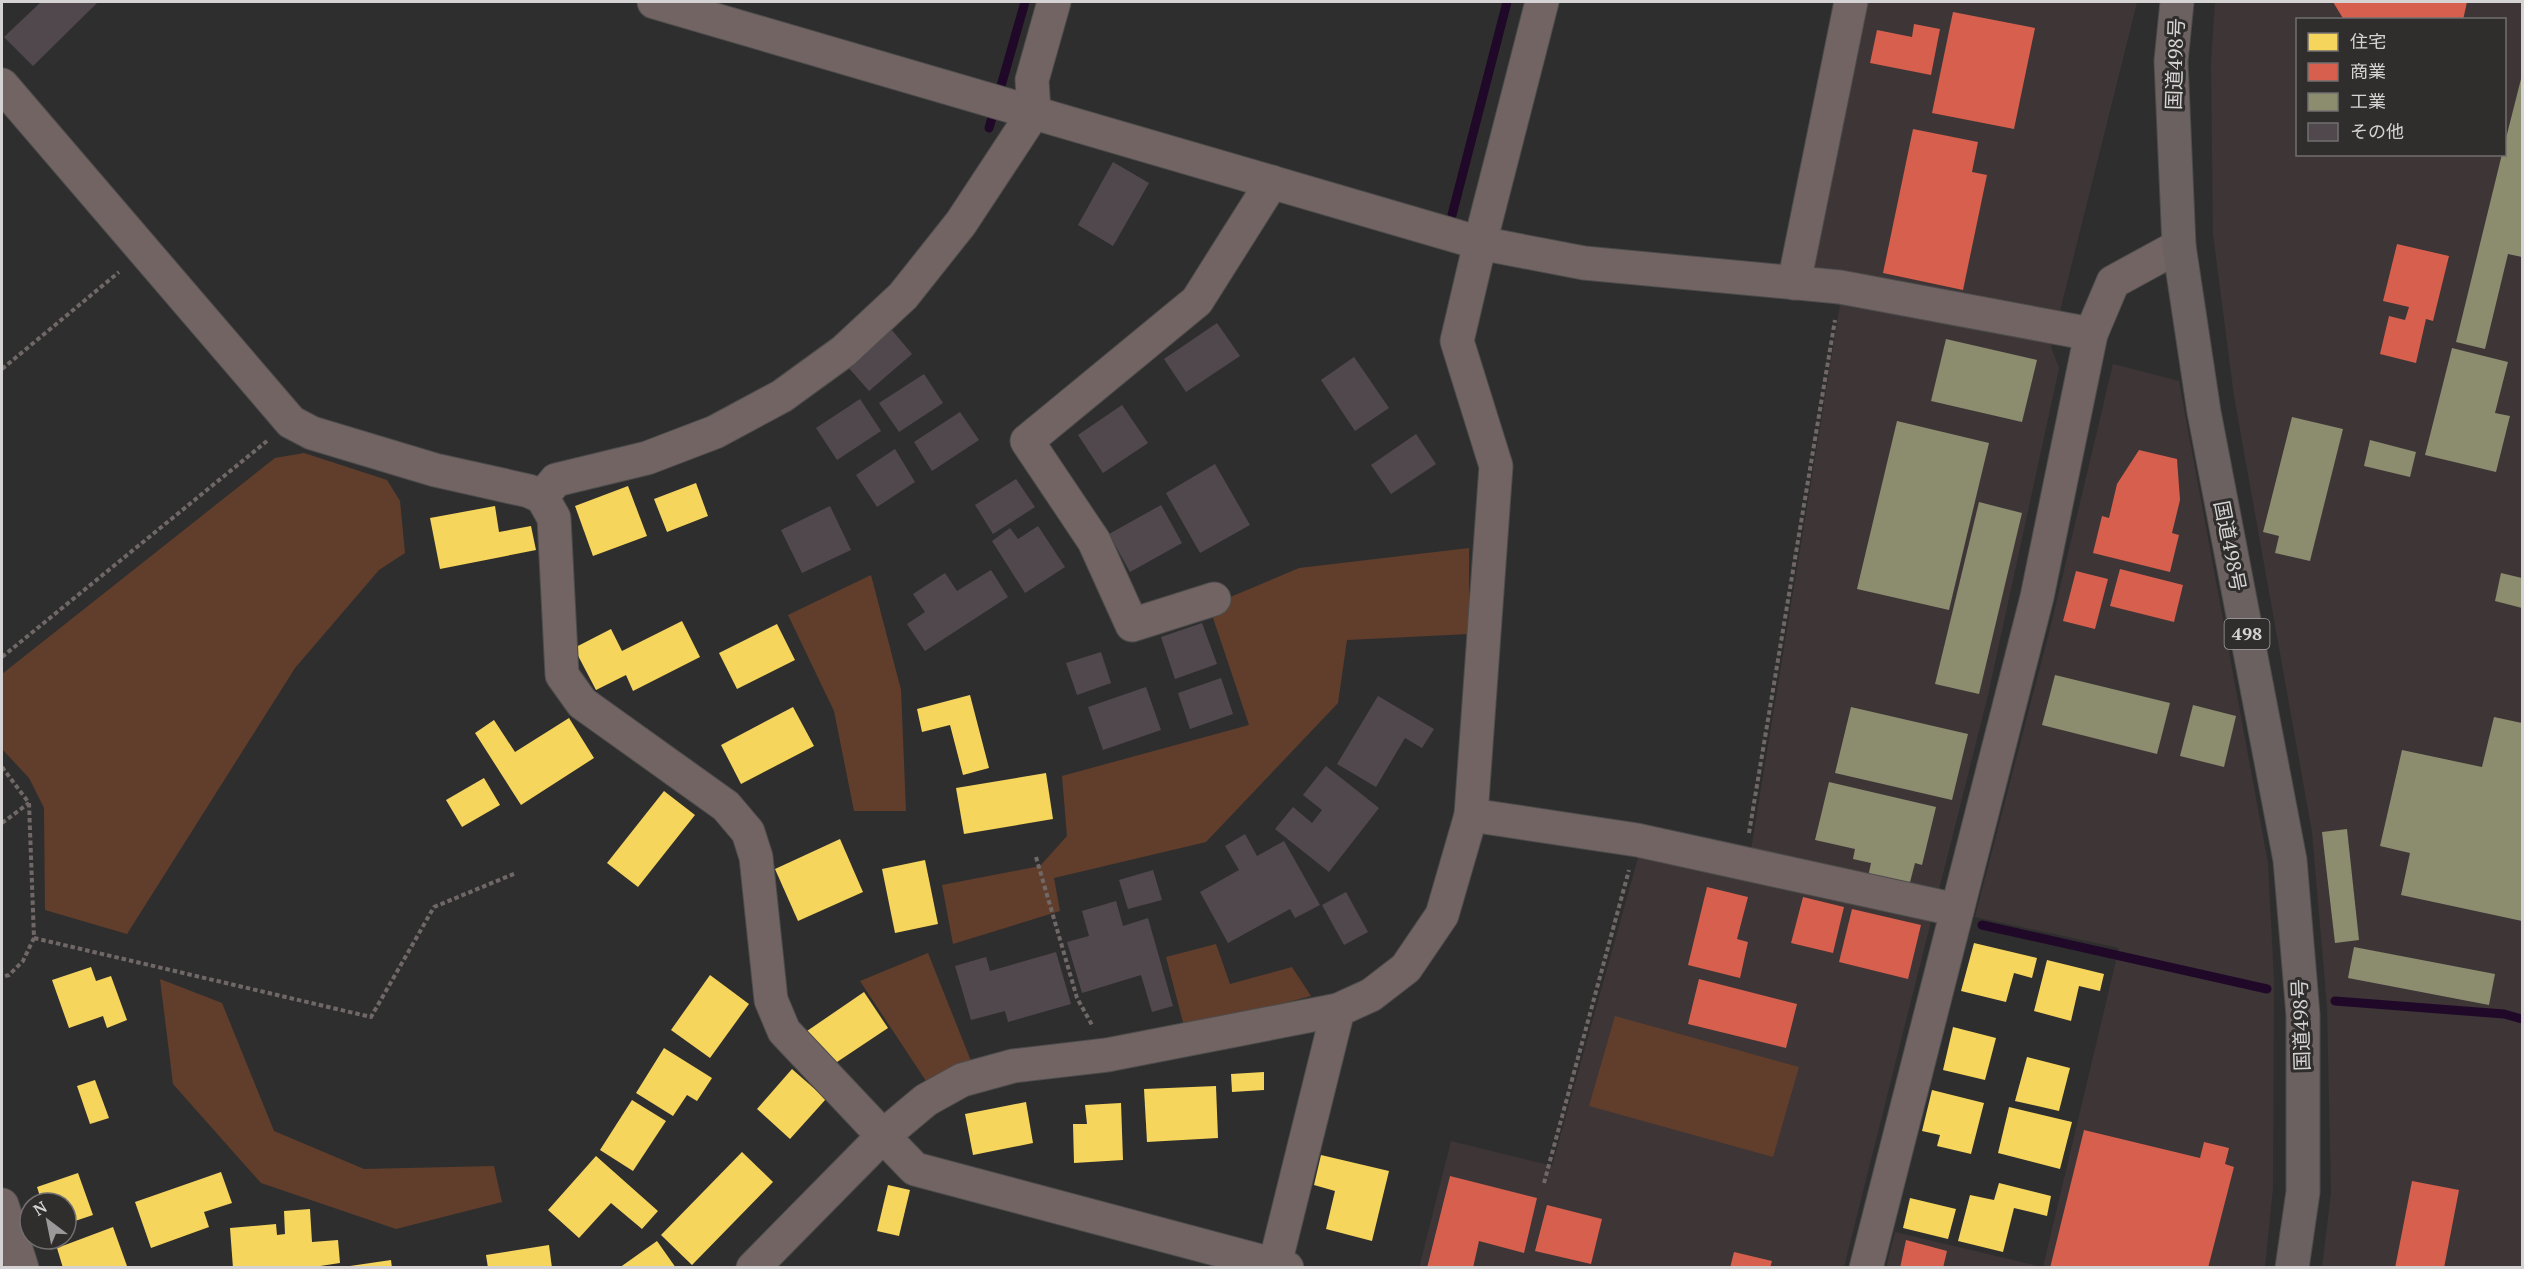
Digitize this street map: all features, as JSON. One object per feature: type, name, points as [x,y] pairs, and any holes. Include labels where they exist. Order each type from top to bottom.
[{"type":"highway","name":"国道498号","points":[[2177,2],[2170,60],[2179,246],[2204,412],[2290,860],[2303,1015],[2303,1192],[2292,1268]]},
{"type":"street","points":[[654,2],[1479,243],[1584,263],[1840,287],[2091,334]]},
{"type":"street","points":[[542,497],[556,480],[647,458],[715,432],[782,396],[844,351],[910,287],[961,223],[1008,104],[1032,80],[1054,2]]},
{"type":"street","points":[[753,1268],[883,1136],[926,1100],[962,1080],[1013,1066],[1107,1055],[1338,1010],[1371,995],[1406,968],[1442,915],[1471,815],[1496,466],[1457,341],[1479,243],[1542,2]]},
{"type":"street","points":[[1794,283],[1851,2]]},
{"type":"street","points":[[2,85],[291,422],[312,433],[435,470],[528,491],[542,497],[554,518],[562,675],[582,703],[726,806],[748,832],[756,857],[771,1000],[784,1031],[915,1169],[1279,1266],[1338,1010]]},
{"type":"street","points":[[1214,599],[1132,625],[1094,542],[1027,441],[1197,301],[1272,182]]},
{"type":"street","points":[[1866,1268],[2037,597],[2091,334],[2113,282],[2179,246]]},
{"type":"street","points":[[1471,815],[1637,840],[1957,910]]},
{"type":"street","points":[[2,1205],[22,1268]]},
{"type":"path","points":[[2,369],[144,251]]},
{"type":"path","points":[[1744,863],[1840,287]]},
{"type":"path","points":[[2,657],[291,422]]},
{"type":"path","points":[[2,767],[29,802],[34,938],[23,961],[9,975],[2,977]]},
{"type":"path","points":[[2,823],[29,802]]},
{"type":"path","points":[[1544,1183],[1637,840]]},
{"type":"path","points":[[1036,857],[1077,998],[1107,1055]]},
{"type":"path","points":[[34,938],[371,1017],[434,907],[516,873]]},
{"type":"shaded area","points":[[1841,2],[2137,2],[2051,347],[2059,368],[1988,695],[1844,1267],[1419,1268],[1451,1141],[1552,1166],[1645,833],[1750,856],[1840,305],[1782,297]]},
{"type":"shaded area","points":[[2215,2],[2522,2],[2522,1267],[2322,1267],[2331,1193],[2327,1006],[2312,832],[2234,396],[2213,234],[2211,62]]},
{"type":"shaded area","points":[[2113,364],[2179,381],[2268,863],[2274,980],[2273,1188],[2265,1267],[2043,1267],[2119,948],[1975,917],[2051,625]]},
{"type":"shaded area","points":[[304,453],[387,480],[400,501],[405,553],[379,570],[295,668],[127,934],[45,910],[44,808],[29,778],[2,749],[2,674],[275,458]]},
{"type":"shaded area","points":[[1469,548],[1469,634],[1347,640],[1338,703],[1206,842],[1054,878],[1060,911],[953,944],[942,885],[1040,866],[1067,836],[1062,776],[1249,725],[1209,606],[1299,568]]},
{"type":"shaded area","points":[[871,575],[901,690],[906,811],[854,811],[834,711],[788,615]]},
{"type":"shaded area","points":[[1216,944],[1230,984],[1292,967],[1311,996],[1185,1030],[1166,957]]},
{"type":"shaded area","points":[[928,953],[973,1066],[928,1084],[860,981]]},
{"type":"shaded area","points":[[160,979],[222,1003],[274,1131],[364,1169],[494,1166],[502,1202],[396,1229],[261,1183],[173,1084]]},
{"type":"shaded area","points":[[1615,1016],[1799,1067],[1773,1157],[1589,1106]]},
{"type":"shaded area","points":[[1895,1232],[2042,1267],[1886,1268]]},
{"type":"building: 住宅","points":[[696,483],[708,516],[667,532],[654,499]]},
{"type":"building: 住宅","points":[[628,486],[647,536],[593,556],[575,506]]},
{"type":"building: 住宅","points":[[495,506],[499,532],[531,526],[536,550],[440,569],[430,518]]},
{"type":"building: 住宅","points":[[682,621],[700,657],[633,691],[626,675],[596,690],[574,648],[611,629],[622,651]]},
{"type":"building: 住宅","points":[[777,624],[795,660],[737,689],[719,653]]},
{"type":"building: 住宅","points":[[970,695],[989,768],[963,775],[950,725],[922,732],[917,709]]},
{"type":"building: 住宅","points":[[793,707],[814,746],[741,784],[721,745]]},
{"type":"building: 住宅","points":[[569,718],[594,758],[521,805],[475,733],[494,720],[515,752]]},
{"type":"building: 住宅","points":[[1046,773],[1053,819],[964,834],[956,788]]},
{"type":"building: 住宅","points":[[484,778],[500,805],[462,827],[446,800]]},
{"type":"building: 住宅","points":[[664,791],[695,815],[638,887],[607,863]]},
{"type":"building: 住宅","points":[[840,839],[863,892],[798,921],[775,869]]},
{"type":"building: 住宅","points":[[925,860],[938,924],[895,933],[882,869]]},
{"type":"building: 住宅","points":[[1974,943],[2037,958],[2032,978],[2014,973],[2006,1002],[1961,991]]},
{"type":"building: 住宅","points":[[2047,960],[2104,974],[2100,991],[2079,986],[2071,1021],[2034,1011]]},
{"type":"building: 住宅","points":[[91,967],[96,981],[111,976],[127,1020],[107,1028],[103,1016],[69,1028],[52,980]]},
{"type":"building: 住宅","points":[[710,975],[749,1004],[710,1058],[671,1030]]},
{"type":"building: 住宅","points":[[864,992],[888,1028],[831,1066],[807,1031]]},
{"type":"building: 住宅","points":[[1953,1027],[1996,1038],[1985,1080],[1943,1070]]},
{"type":"building: 住宅","points":[[664,1048],[712,1078],[697,1101],[687,1095],[673,1116],[636,1093]]},
{"type":"building: 住宅","points":[[2027,1057],[2070,1068],[2059,1111],[2015,1101]]},
{"type":"building: 住宅","points":[[792,1069],[826,1099],[790,1139],[757,1109]]},
{"type":"building: 住宅","points":[[1264,1072],[1264,1090],[1232,1092],[1231,1074]]},
{"type":"building: 住宅","points":[[95,1080],[109,1118],[90,1124],[77,1086]]},
{"type":"building: 住宅","points":[[1216,1086],[1218,1138],[1147,1142],[1144,1089]]},
{"type":"building: 住宅","points":[[1932,1090],[1984,1103],[1971,1154],[1937,1146],[1940,1135],[1922,1131]]},
{"type":"building: 住宅","points":[[632,1100],[666,1121],[633,1171],[600,1150]]},
{"type":"building: 住宅","points":[[1026,1102],[1033,1143],[973,1155],[965,1114]]},
{"type":"building: 住宅","points":[[1121,1103],[1123,1160],[1074,1163],[1073,1124],[1087,1124],[1085,1105]]},
{"type":"building: 住宅","points":[[2009,1107],[2072,1122],[2060,1169],[1998,1153]]},
{"type":"building: 住宅","points":[[742,1152],[773,1182],[692,1265],[661,1235]]},
{"type":"building: 住宅","points":[[1321,1155],[1389,1171],[1372,1241],[1326,1229],[1335,1191],[1314,1185]]},
{"type":"building: 住宅","points":[[596,1156],[658,1211],[642,1229],[611,1203],[579,1238],[548,1210]]},
{"type":"building: 住宅","points":[[221,1172],[232,1203],[204,1212],[209,1227],[151,1248],[135,1202]]},
{"type":"building: 住宅","points":[[78,1173],[93,1215],[78,1220],[78,1191],[38,1191],[37,1187]]},
{"type":"building: 住宅","points":[[1999,1183],[2051,1196],[2047,1216],[2014,1208],[2003,1252],[1958,1241],[1970,1195],[1994,1200]]},
{"type":"building: 住宅","points":[[888,1185],[910,1190],[899,1236],[877,1231]]},
{"type":"building: 住宅","points":[[1910,1198],[1956,1209],[1948,1239],[1903,1228]]},
{"type":"building: 住宅","points":[[310,1209],[312,1242],[338,1240],[340,1263],[307,1268],[233,1268],[230,1228],[276,1224],[277,1235],[285,1234],[284,1211]]},
{"type":"building: 住宅","points":[[113,1227],[127,1266],[63,1268],[58,1251],[78,1251],[78,1240]]},
{"type":"building: 住宅","points":[[657,1241],[676,1268],[619,1268]]},
{"type":"building: 住宅","points":[[549,1245],[552,1268],[488,1268],[486,1255]]},
{"type":"building: 住宅","points":[[391,1260],[392,1268],[350,1268],[350,1266]]},
{"type":"building: 商業","points":[[2333,2],[2467,2],[2463,18],[2343,18]]},
{"type":"building: 商業","points":[[1953,12],[2035,28],[2014,129],[1932,113]]},
{"type":"building: 商業","points":[[1914,24],[1940,29],[1931,75],[1870,63],[1877,30],[1912,37]]},
{"type":"building: 商業","points":[[1913,129],[1978,142],[1972,172],[1987,175],[1963,290],[1883,273]]},
{"type":"building: 商業","points":[[2397,244],[2449,256],[2433,321],[2426,319],[2416,363],[2380,354],[2389,316],[2405,320],[2409,307],[2383,301]]},
{"type":"building: 商業","points":[[2139,450],[2177,459],[2180,500],[2172,533],[2179,535],[2170,572],[2093,553],[2102,516],[2109,518],[2117,484]]},
{"type":"building: 商業","points":[[2120,569],[2183,585],[2174,622],[2110,606]]},
{"type":"building: 商業","points":[[2076,571],[2108,579],[2095,629],[2063,621]]},
{"type":"building: 商業","points":[[1707,887],[1748,897],[1737,939],[1748,942],[1740,978],[1688,965]]},
{"type":"building: 商業","points":[[1803,897],[1844,907],[1833,953],[1791,943]]},
{"type":"building: 商業","points":[[1852,909],[1921,925],[1908,979],[1839,962]]},
{"type":"building: 商業","points":[[1699,979],[1797,1004],[1786,1048],[1688,1024]]},
{"type":"building: 商業","points":[[2084,1130],[2200,1158],[2204,1142],[2229,1148],[2225,1164],[2234,1167],[2208,1268],[2050,1268]]},
{"type":"building: 商業","points":[[1450,1176],[1537,1198],[1524,1253],[1479,1241],[1473,1268],[1427,1268]]},
{"type":"building: 商業","points":[[2412,1181],[2459,1190],[2444,1268],[2395,1268]]},
{"type":"building: 商業","points":[[1547,1205],[1602,1219],[1591,1264],[1535,1251]]},
{"type":"building: 商業","points":[[1906,1240],[1947,1251],[1943,1268],[1900,1268]]},
{"type":"building: 商業","points":[[1734,1252],[1772,1261],[1770,1268],[1730,1268]]},
{"type":"building: 工業","points":[[2522,75],[2522,257],[2508,254],[2485,349],[2456,342],[2502,156],[2506,156],[2506,138]]},
{"type":"building: 工業","points":[[1946,339],[2037,360],[2022,422],[1931,401]]},
{"type":"building: 工業","points":[[2452,348],[2508,362],[2495,413],[2510,416],[2496,472],[2425,455]]},
{"type":"building: 工業","points":[[2292,417],[2343,429],[2310,561],[2275,553],[2279,536],[2263,532]]},
{"type":"building: 工業","points":[[1897,421],[1989,443],[1949,610],[1857,589]]},
{"type":"building: 工業","points":[[2370,440],[2416,452],[2410,477],[2364,466]]},
{"type":"building: 工業","points":[[1979,502],[2022,513],[1979,694],[1935,684]]},
{"type":"building: 工業","points":[[2501,573],[2522,578],[2522,608],[2495,601]]},
{"type":"building: 工業","points":[[2055,675],[2170,703],[2157,754],[2042,725]]},
{"type":"building: 工業","points":[[2193,705],[2236,716],[2224,767],[2180,756]]},
{"type":"building: 工業","points":[[1851,707],[1968,734],[1952,800],[1835,773]]},
{"type":"building: 工業","points":[[2494,717],[2522,723],[2522,921],[2401,895],[2410,853],[2380,846],[2402,750],[2482,767]]},
{"type":"building: 工業","points":[[1829,782],[1936,807],[1922,865],[1915,863],[1909,886],[1868,877],[1871,863],[1853,859],[1855,849],[1815,840]]},
{"type":"building: 工業","points":[[2347,829],[2359,940],[2335,943],[2322,832]]},
{"type":"building: 工業","points":[[2354,947],[2495,974],[2489,1005],[2348,978]]},
{"type":"building: その他","points":[[41,2],[98,2],[33,66],[4,37]]},
{"type":"building: その他","points":[[1113,162],[1149,183],[1113,246],[1078,225]]},
{"type":"building: その他","points":[[1217,323],[1240,356],[1186,392],[1164,359]]},
{"type":"building: その他","points":[[891,329],[912,354],[869,391],[848,367]]},
{"type":"building: その他","points":[[1354,357],[1389,408],[1355,431],[1321,380]]},
{"type":"building: その他","points":[[924,374],[943,403],[899,432],[879,403]]},
{"type":"building: その他","points":[[860,399],[881,431],[837,460],[816,428]]},
{"type":"building: その他","points":[[1122,405],[1148,443],[1103,473],[1078,435]]},
{"type":"building: その他","points":[[960,412],[979,440],[932,471],[914,442]]},
{"type":"building: その他","points":[[1416,434],[1436,464],[1391,494],[1371,465]]},
{"type":"building: その他","points":[[895,449],[915,482],[877,507],[856,475]]},
{"type":"building: その他","points":[[1215,464],[1250,525],[1200,553],[1166,493]]},
{"type":"building: その他","points":[[1016,479],[1035,507],[993,534],[975,505]]},
{"type":"building: その他","points":[[1161,505],[1182,543],[1130,572],[1109,534]]},
{"type":"building: その他","points":[[830,506],[851,550],[802,573],[781,530]]},
{"type":"building: その他","points":[[1038,526],[1065,567],[1025,593],[992,541],[1010,528],[1018,539]]},
{"type":"building: その他","points":[[991,570],[1008,597],[925,651],[907,624],[925,612],[913,594],[945,573],[957,591]]},
{"type":"building: その他","points":[[1202,623],[1217,664],[1175,679],[1161,637]]},
{"type":"building: その他","points":[[1101,652],[1111,683],[1077,695],[1066,663]]},
{"type":"building: その他","points":[[1221,678],[1233,714],[1190,729],[1178,693]]},
{"type":"building: その他","points":[[1146,687],[1161,730],[1103,750],[1088,707]]},
{"type":"building: その他","points":[[1378,696],[1434,729],[1422,748],[1405,738],[1376,787],[1337,764]]},
{"type":"building: その他","points":[[1326,766],[1379,808],[1329,872],[1275,829],[1293,807],[1312,823],[1322,810],[1303,795]]},
{"type":"building: その他","points":[[1245,834],[1257,856],[1284,841],[1320,905],[1295,918],[1290,909],[1228,943],[1200,892],[1239,870],[1225,846]]},
{"type":"building: その他","points":[[1153,870],[1162,900],[1128,909],[1119,880]]},
{"type":"building: その他","points":[[1346,892],[1368,932],[1344,945],[1322,905]]},
{"type":"building: その他","points":[[1116,901],[1123,926],[1148,918],[1173,1006],[1152,1012],[1141,975],[1082,993],[1067,942],[1089,936],[1082,911]]},
{"type":"building: その他","points":[[1056,952],[1071,1004],[1008,1022],[1005,1011],[971,1020],[955,966],[986,957],[990,971]]},
{"type":"waterway","points":[[989,128],[1025,2]]},
{"type":"waterway","points":[[1452,215],[1507,2]]},
{"type":"waterway","points":[[1982,925],[2267,989]]},
{"type":"waterway","points":[[2335,1001],[2504,1014],[2522,1019]]}]
